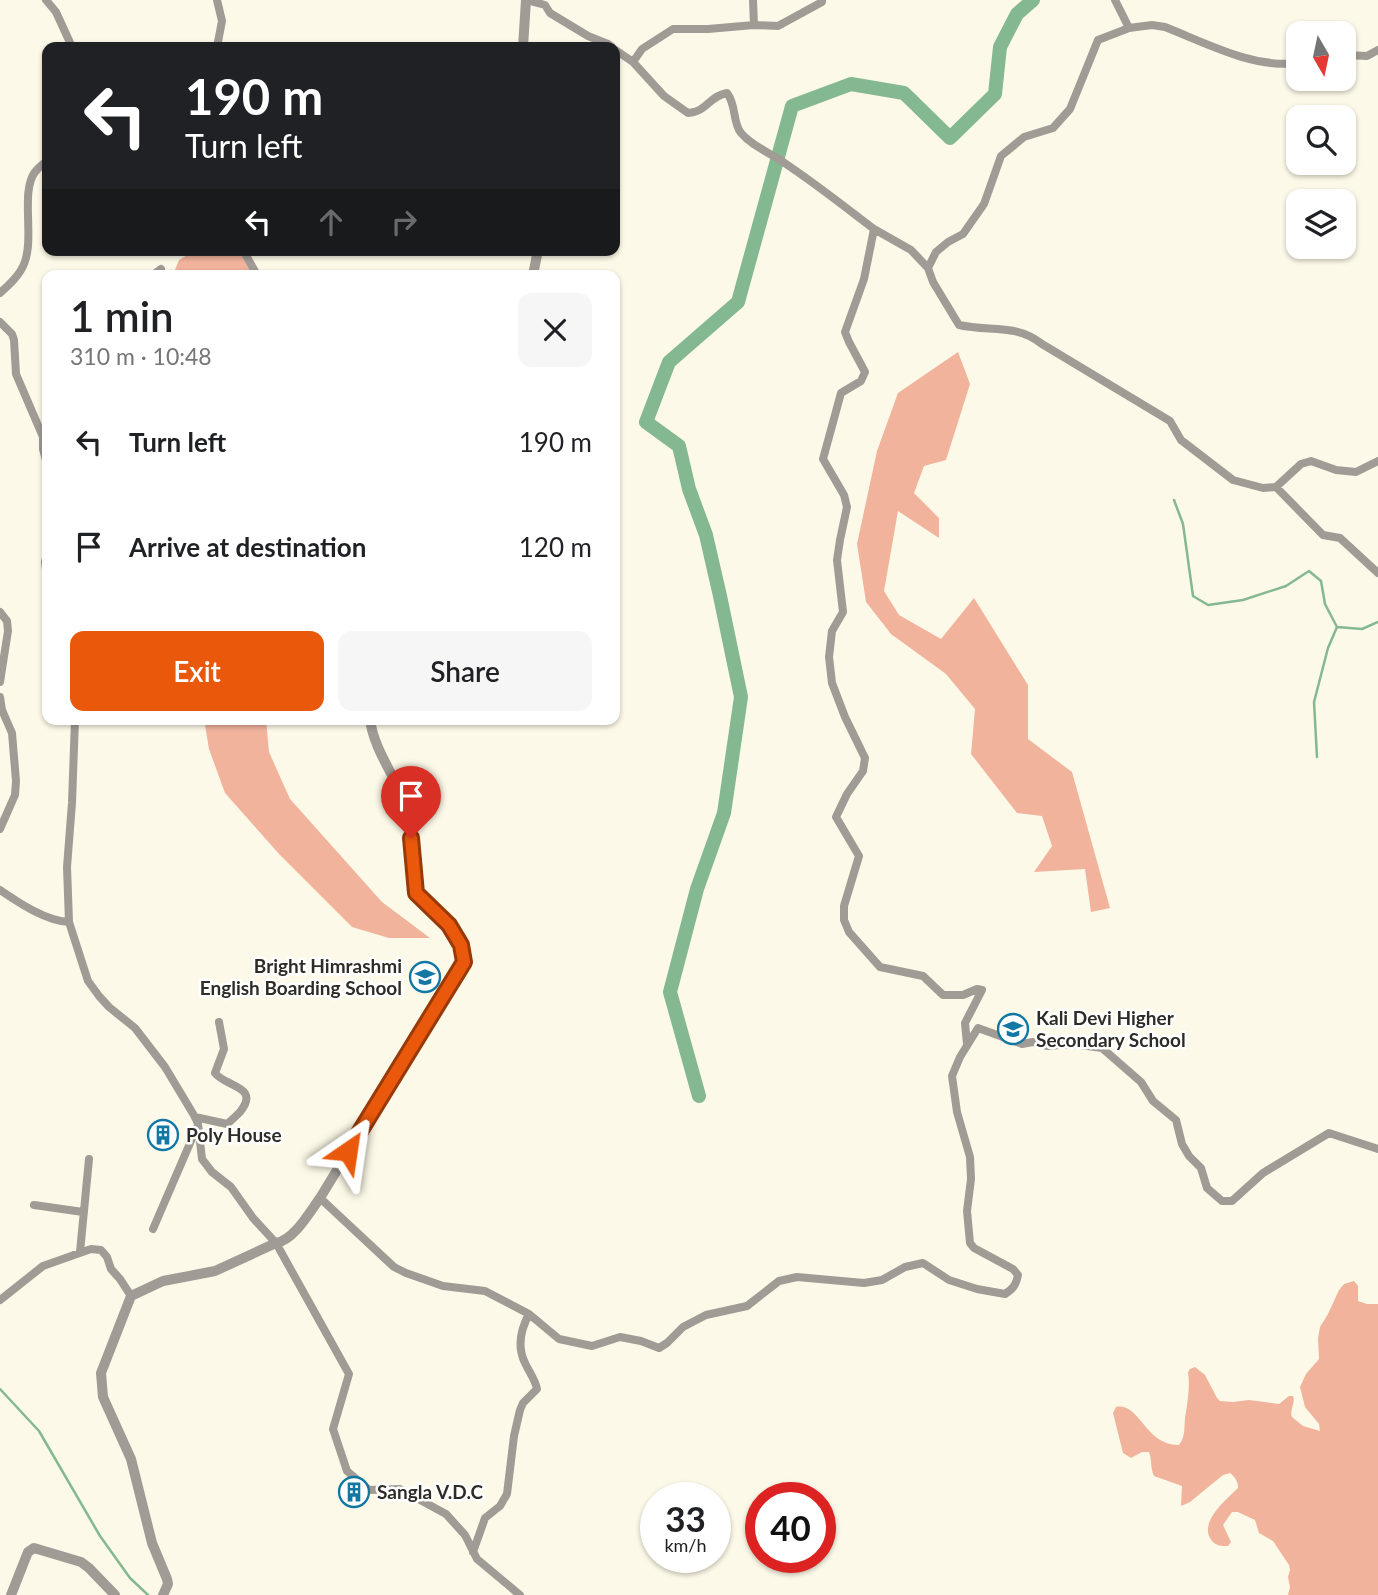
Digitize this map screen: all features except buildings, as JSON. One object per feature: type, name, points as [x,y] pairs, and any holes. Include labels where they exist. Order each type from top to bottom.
[{"type":"street","points":[[46,0],[56,12],[70,42]]},
{"type":"street","points":[[217,0],[222,21],[218,42]]},
{"type":"street","points":[[523,42],[526,0],[545,5],[550,13],[603,42]]},
{"type":"street","points":[[753,0],[754,25]]},
{"type":"street","points":[[633,62],[638,52],[673,29],[778,26],[822,0]]},
{"type":"street","points":[[1115,0],[1129,28]]},
{"type":"street","points":[[928,268],[936,252],[947,242],[963,234],[984,204],[1001,156],[1024,137],[1053,128],[1070,109],[1098,40],[1129,28],[1152,25],[1166,27],[1249,60],[1286,65]]},
{"type":"street","points":[[1356,56],[1367,56],[1378,50]]},
{"type":"street","points":[[620,53],[633,62],[664,96],[688,113],[704,110],[715,98],[727,93],[734,106],[736,125],[756,147],[788,165],[874,229],[911,250],[928,268],[933,282],[959,325],[1014,329],[1031,335],[1170,421],[1181,440],[1233,480],[1263,488],[1276,487],[1301,464],[1311,461],[1336,470],[1356,472],[1378,461]]},
{"type":"street","points":[[0,293],[24,265],[29,232],[28,197],[34,172],[42,165]]},
{"type":"street","points":[[874,229],[864,279],[845,332],[865,372],[861,381],[841,393],[823,459],[844,495],[847,506],[837,560],[843,612],[832,631],[832,683],[865,758],[863,771],[847,794],[836,817],[859,856],[844,906],[844,920],[849,932],[880,967],[923,976],[943,995],[963,995],[977,989],[982,990],[965,1023],[967,1046]]},
{"type":"street","points":[[0,322],[12,334],[16,373],[42,435]]},
{"type":"street","points":[[1276,487],[1323,535],[1340,538],[1378,573]]},
{"type":"street","points":[[0,612],[7,621],[8,631],[0,682]]},
{"type":"street","points":[[0,697],[2,710],[12,733],[16,780],[15,795],[0,829]]},
{"type":"street","points":[[75,725],[67,867],[69,922],[88,981],[109,1007],[135,1028],[165,1068],[196,1120],[201,1159],[231,1187],[253,1218],[276,1243],[349,1374],[333,1429],[347,1471],[369,1490],[400,1489],[446,1514],[465,1535],[477,1559],[520,1595]]},
{"type":"street","points":[[163,1595],[168,1584],[167,1579],[152,1543],[131,1459],[106,1405],[101,1384],[101,1373],[131,1296],[163,1281],[215,1271],[288,1238],[320,1198],[464,962],[461,945],[449,925],[416,893],[411,823],[371,725]]},
{"type":"street","points":[[0,890],[52,920],[69,922]]},
{"type":"street","points":[[196,1120],[227,1124],[245,1105],[247,1099],[231,1082],[221,1079],[215,1073],[224,1049],[219,1022]]},
{"type":"street","points":[[320,1198],[394,1267],[406,1273],[443,1286],[485,1291],[529,1314],[559,1339],[592,1346],[620,1337],[659,1349],[683,1327],[706,1315],[747,1306],[779,1281],[797,1277],[864,1283],[882,1280],[905,1267],[923,1263],[949,1280],[977,1289],[1005,1294],[1012,1289],[1017,1283],[1017,1275],[1013,1269],[974,1248],[970,1242],[967,1211],[971,1179],[970,1157],[957,1112],[952,1076],[978,1028],[1022,1044],[1073,1044],[1102,1048],[1141,1082],[1153,1101],[1176,1120],[1182,1144],[1201,1168],[1207,1188],[1222,1201],[1232,1201],[1263,1173],[1329,1133],[1378,1149]]},
{"type":"street","points":[[153,1229],[196,1120]]},
{"type":"street","points":[[80,1252],[89,1158]]},
{"type":"street","points":[[34,1205],[83,1212]]},
{"type":"street","points":[[0,1300],[43,1266],[91,1249],[101,1250],[107,1257],[111,1269],[131,1296]]},
{"type":"street","points":[[474,1552],[485,1518],[500,1506],[508,1494],[514,1436],[520,1410],[537,1389],[523,1359],[520,1340],[529,1314]]},
{"type":"street","points":[[11,1595],[28,1552],[34,1548],[81,1562],[115,1595]]},
{"type":"shaded area","points":[[186,256],[243,256],[252,270],[175,270],[179,260]]},
{"type":"shaded area","points":[[958,352],[970,384],[946,460],[924,466],[914,493],[939,518],[939,538],[898,511],[884,591],[899,615],[941,639],[974,598],[1028,685],[1028,739],[1072,772],[1110,908],[1091,912],[1085,869],[1034,872],[1052,846],[1042,816],[1017,813],[971,754],[975,709],[946,674],[891,634],[866,602],[857,544],[877,451],[898,393]]},
{"type":"shaded area","points":[[205,725],[267,725],[269,752],[290,799],[382,902],[430,938],[389,938],[352,927],[280,855],[225,793],[209,749]]},
{"type":"shaded area","points":[[1354,1281],[1358,1286],[1358,1301],[1378,1304],[1378,1595],[1288,1595],[1289,1565],[1273,1541],[1259,1533],[1255,1520],[1232,1512],[1223,1525],[1231,1542],[1228,1546],[1216,1544],[1208,1534],[1208,1527],[1215,1512],[1238,1488],[1233,1476],[1230,1473],[1223,1475],[1190,1502],[1181,1506],[1182,1486],[1154,1476],[1149,1452],[1142,1452],[1131,1458],[1123,1453],[1113,1413],[1116,1407],[1124,1407],[1138,1417],[1158,1439],[1179,1445],[1184,1433],[1188,1372],[1195,1367],[1205,1375],[1220,1401],[1249,1400],[1279,1404],[1293,1396],[1292,1417],[1303,1426],[1320,1431],[1319,1424],[1305,1407],[1300,1387],[1306,1374],[1319,1359],[1320,1327],[1339,1290],[1344,1284]]},
{"type":"waterway","points":[[699,1096],[670,992],[697,889],[724,813],[741,697],[706,535],[689,489],[679,446],[646,422],[669,362],[738,302],[792,106],[851,84],[904,93],[950,138],[995,94],[1000,47],[1017,14],[1033,0]]},
{"type":"waterway","points":[[1174,500],[1183,524],[1193,596],[1208,605],[1243,600],[1286,586],[1309,571],[1321,581],[1325,604],[1337,627],[1362,629],[1378,622]]},
{"type":"waterway","points":[[1317,757],[1314,702],[1328,648],[1337,627]]},
{"type":"waterway","points":[[0,1389],[39,1431],[100,1536],[130,1578],[148,1595]]},
{"type":"place","name":"Bright Himrashmi English Boarding School","points":[[425,977]]},
{"type":"place","name":"Kali Devi Higher Secondary School","points":[[1013,1029]]},
{"type":"place","name":"Poly House","points":[[163,1135]]},
{"type":"place","name":"Sangla V.D.C","points":[[354,1492]]},
{"type":"route","points":[[348,1151],[464,962],[461,945],[449,925],[416,893],[411,838]]}]
